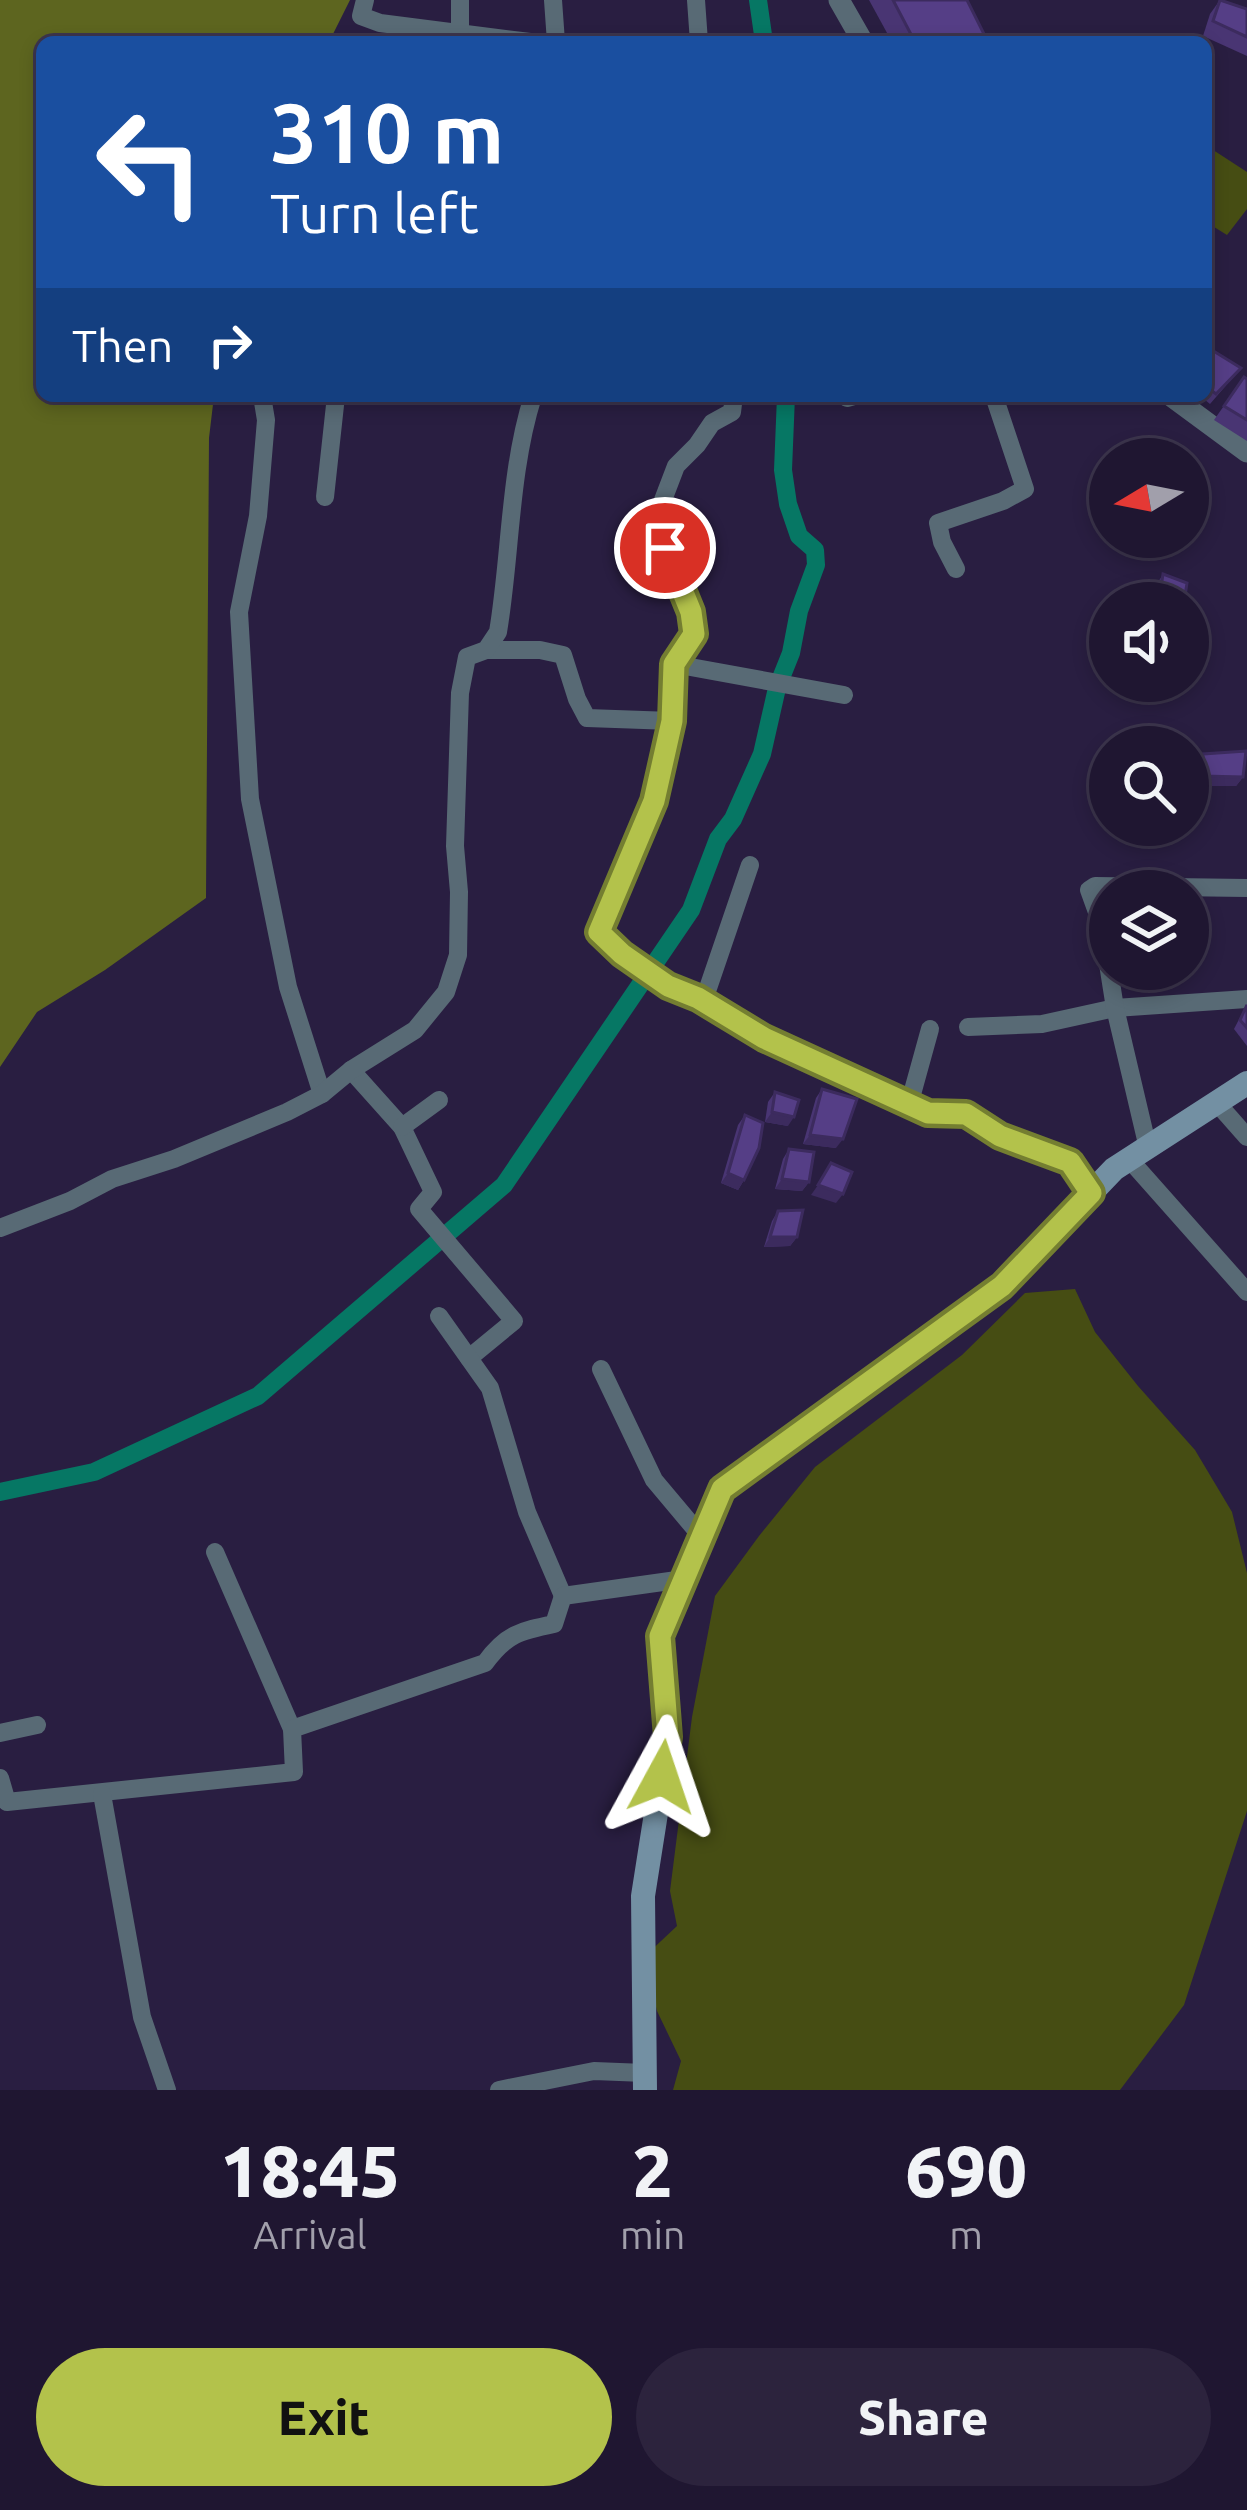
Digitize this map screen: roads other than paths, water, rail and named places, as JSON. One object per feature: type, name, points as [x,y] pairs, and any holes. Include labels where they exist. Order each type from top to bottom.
[{"type":"main road","points":[[645,2082],[644,1896],[668,1737],[660,1636],[722,1489],[1002,1286],[1114,1169],[1247,1084]]},
{"type":"street","points":[[460,0],[460,32]]},
{"type":"street","points":[[554,0],[556,36]]},
{"type":"street","points":[[696,0],[699,36]]},
{"type":"street","points":[[839,0],[859,36]]},
{"type":"street","points":[[363,8],[380,23],[488,36]]},
{"type":"street","points":[[263,402],[266,420],[258,516],[239,612],[250,799],[288,987],[322,1094]]},
{"type":"street","points":[[325,497],[335,402]]},
{"type":"street","points":[[486,650],[498,632],[531,402]]},
{"type":"street","points":[[733,402],[732,412],[712,423],[676,466],[655,521],[691,612],[694,634],[674,664],[672,721],[654,801],[599,932],[668,986],[698,998],[764,1038],[928,1113],[966,1114],[1000,1136],[1070,1162],[1091,1193]]},
{"type":"street","points":[[956,568],[938,524],[1025,489],[996,402]]},
{"type":"street","points":[[1179,402],[1247,452]]},
{"type":"street","points":[[0,1228],[287,1112],[322,1094],[415,1030],[446,992],[458,955],[454,846],[460,693],[467,657],[486,650],[563,655],[587,718],[672,721]]},
{"type":"street","points":[[674,664],[844,694]]},
{"type":"street","points":[[698,998],[706,994],[750,865]]},
{"type":"street","points":[[1247,888],[1095,886],[1088,890],[1102,926],[1138,1154],[1247,1292]]},
{"type":"street","points":[[968,1027],[1042,1024],[1115,1009],[1247,999]]},
{"type":"street","points":[[909,1105],[930,1028]]},
{"type":"street","points":[[351,1070],[402,1127],[433,1192],[419,1209],[514,1321],[469,1358]]},
{"type":"street","points":[[402,1127],[439,1100]]},
{"type":"street","points":[[1217,1103],[1247,1137]]},
{"type":"street","points":[[292,1730],[485,1663],[499,1643],[519,1631],[554,1624],[563,1596],[527,1512],[490,1388],[439,1316]]},
{"type":"street","points":[[601,1369],[654,1480],[701,1536]]},
{"type":"street","points":[[0,1778],[8,1802],[294,1772],[292,1730],[215,1552]]},
{"type":"street","points":[[563,1596],[684,1579]]},
{"type":"street","points":[[0,1733],[37,1725]]},
{"type":"street","points":[[102,1794],[142,2017],[167,2090]]},
{"type":"street","points":[[499,2090],[594,2071],[645,2082]]},
{"type":"waterway","points":[[758,0],[763,36]]},
{"type":"waterway","points":[[0,1492],[94,1472],[258,1396],[504,1185],[691,910],[718,839],[733,819],[762,754],[777,688],[816,565],[815,550],[799,536],[788,504],[783,470],[786,402]]}]
